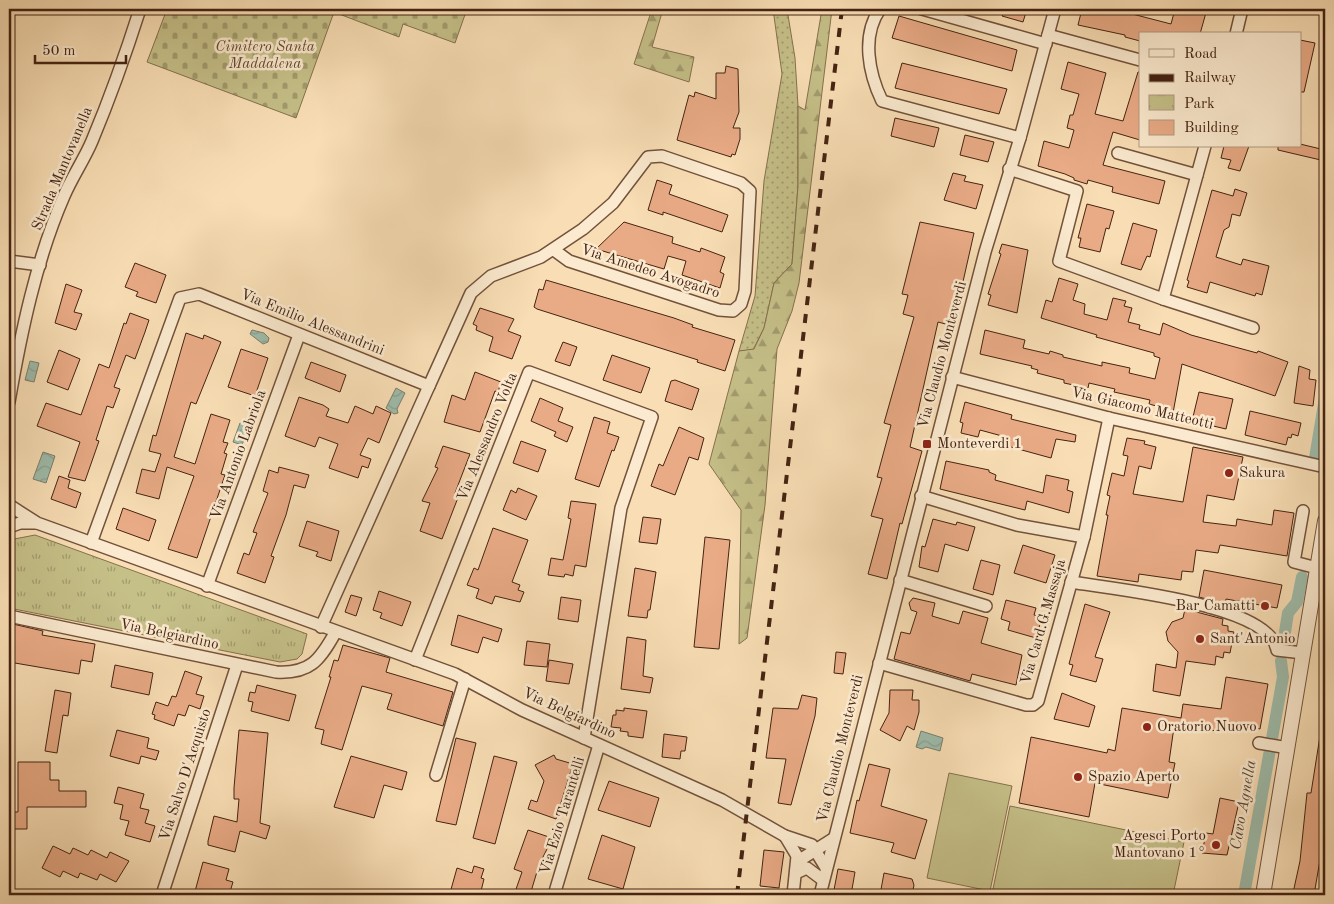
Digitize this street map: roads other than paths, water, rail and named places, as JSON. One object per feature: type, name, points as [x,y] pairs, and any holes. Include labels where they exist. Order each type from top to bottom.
[{"type":"street","name":"Strada Mantovanella","points":[[9,402],[40,265],[64,195],[91,143],[126,52],[140,9]]},
{"type":"street","points":[[880,9],[870,38],[868,58],[872,81],[882,101],[1020,138]]},
{"type":"street","points":[[922,9],[1139,60]]},
{"type":"street","name":"Via Claudio Monteverdi","points":[[820,895],[952,377],[1055,9]]},
{"type":"street","points":[[1236,32],[1242,9]]},
{"type":"street","points":[[1163,299],[1204,148]]},
{"type":"street","points":[[1118,153],[1197,175]]},
{"type":"street","name":"Via Amedeo Avogadro","points":[[428,386],[471,293],[491,276],[554,250],[606,209],[648,157],[662,156],[742,183],[750,191],[745,291],[741,304],[733,311],[718,310],[569,261],[554,250]]},
{"type":"street","points":[[1009,169],[1077,191],[1059,261],[1163,299],[1253,328]]},
{"type":"street","points":[[9,261],[40,265]]},
{"type":"street","name":"Via Emilio Alessandrini","points":[[91,543],[180,298],[199,294],[428,386]]},
{"type":"street","name":"Via Antonio Labriola","points":[[207,586],[299,335]]},
{"type":"street","name":"Via Alessandro Volta","points":[[415,660],[529,372],[652,417],[621,508],[584,738]]},
{"type":"street","name":"Via Giacomo Matteotti","points":[[952,377],[1257,457],[1325,467]]},
{"type":"street","points":[[321,627],[428,386]]},
{"type":"street","name":"Via Card.G.Massaja","points":[[879,663],[1026,705],[1033,705],[1038,701],[1084,537],[1109,418]]},
{"type":"street","points":[[921,496],[1016,525],[1084,537]]},
{"type":"street","points":[[9,505],[37,524]]},
{"type":"street","points":[[1303,511],[1294,562],[1317,568]]},
{"type":"street","points":[[1263,895],[1325,521]]},
{"type":"street","points":[[12,524],[37,524]]},
{"type":"street","name":"Via Belgiardino","points":[[37,524],[465,679],[522,710],[722,800],[785,836],[812,844],[815,850]]},
{"type":"street","points":[[900,580],[986,606]]},
{"type":"street","points":[[1071,582],[1222,609],[1254,623],[1268,632],[1276,641],[1277,650],[1303,654]]},
{"type":"street","name":"Via Belgiardino","points":[[9,616],[276,672],[296,672],[304,669],[319,658],[335,633]]},
{"type":"street","name":"Via Salvo D'Acquisto","points":[[162,895],[238,665]]},
{"type":"street","points":[[436,775],[465,679]]},
{"type":"street","points":[[1259,743],[1288,748]]},
{"type":"street","name":"Via Ezio Tarantelli","points":[[554,895],[600,745]]},
{"type":"street","points":[[785,836],[797,856],[794,895]]},
{"type":"street","points":[[796,873],[803,858],[833,839]]},
{"type":"street","points":[[815,850],[826,868]]},
{"type":"street","points":[[796,873],[807,868],[823,880]]},
{"type":"water","points":[[252,330],[264,333],[269,338],[268,342],[263,344],[250,334]]},
{"type":"water","points":[[30,361],[39,363],[34,382],[25,380]]},
{"type":"water","points":[[396,388],[405,393],[397,409],[398,413],[394,414],[386,408]]},
{"type":"water","points":[[240,423],[249,426],[242,445],[233,442]]},
{"type":"water","points":[[43,452],[55,456],[46,483],[33,479]]},
{"type":"water","points":[[921,731],[943,738],[940,751],[926,747],[922,749],[916,747]]},
{"type":"waterway","name":"Cavo Agnella","points":[[1315,458],[1325,398]]},
{"type":"waterway","name":"Cavo Agnella","points":[[1285,632],[1288,613],[1297,602],[1302,577]]},
{"type":"waterway","name":"Cavo Agnella","points":[[1244,895],[1283,677],[1281,661]]},
{"type":"railway","points":[[737,895],[842,9]]},
{"type":"place","name":"Monteverdi 1","points":[[927,444]]},
{"type":"place","name":"Sakura","points":[[1229,473]]},
{"type":"place","name":"Bar Camatti","points":[[1265,606]]},
{"type":"place","name":"Sant'Antonio","points":[[1200,639]]},
{"type":"place","name":"Oratorio Nuovo","points":[[1147,727]]},
{"type":"place","name":"Spazio Aperto","points":[[1078,777]]},
{"type":"place","name":"Agesci Porto Mantovano 1°","points":[[1216,845]]},
{"type":"park label","name":"Cimitero Santa Maddalena","points":[[265,56]]}]
